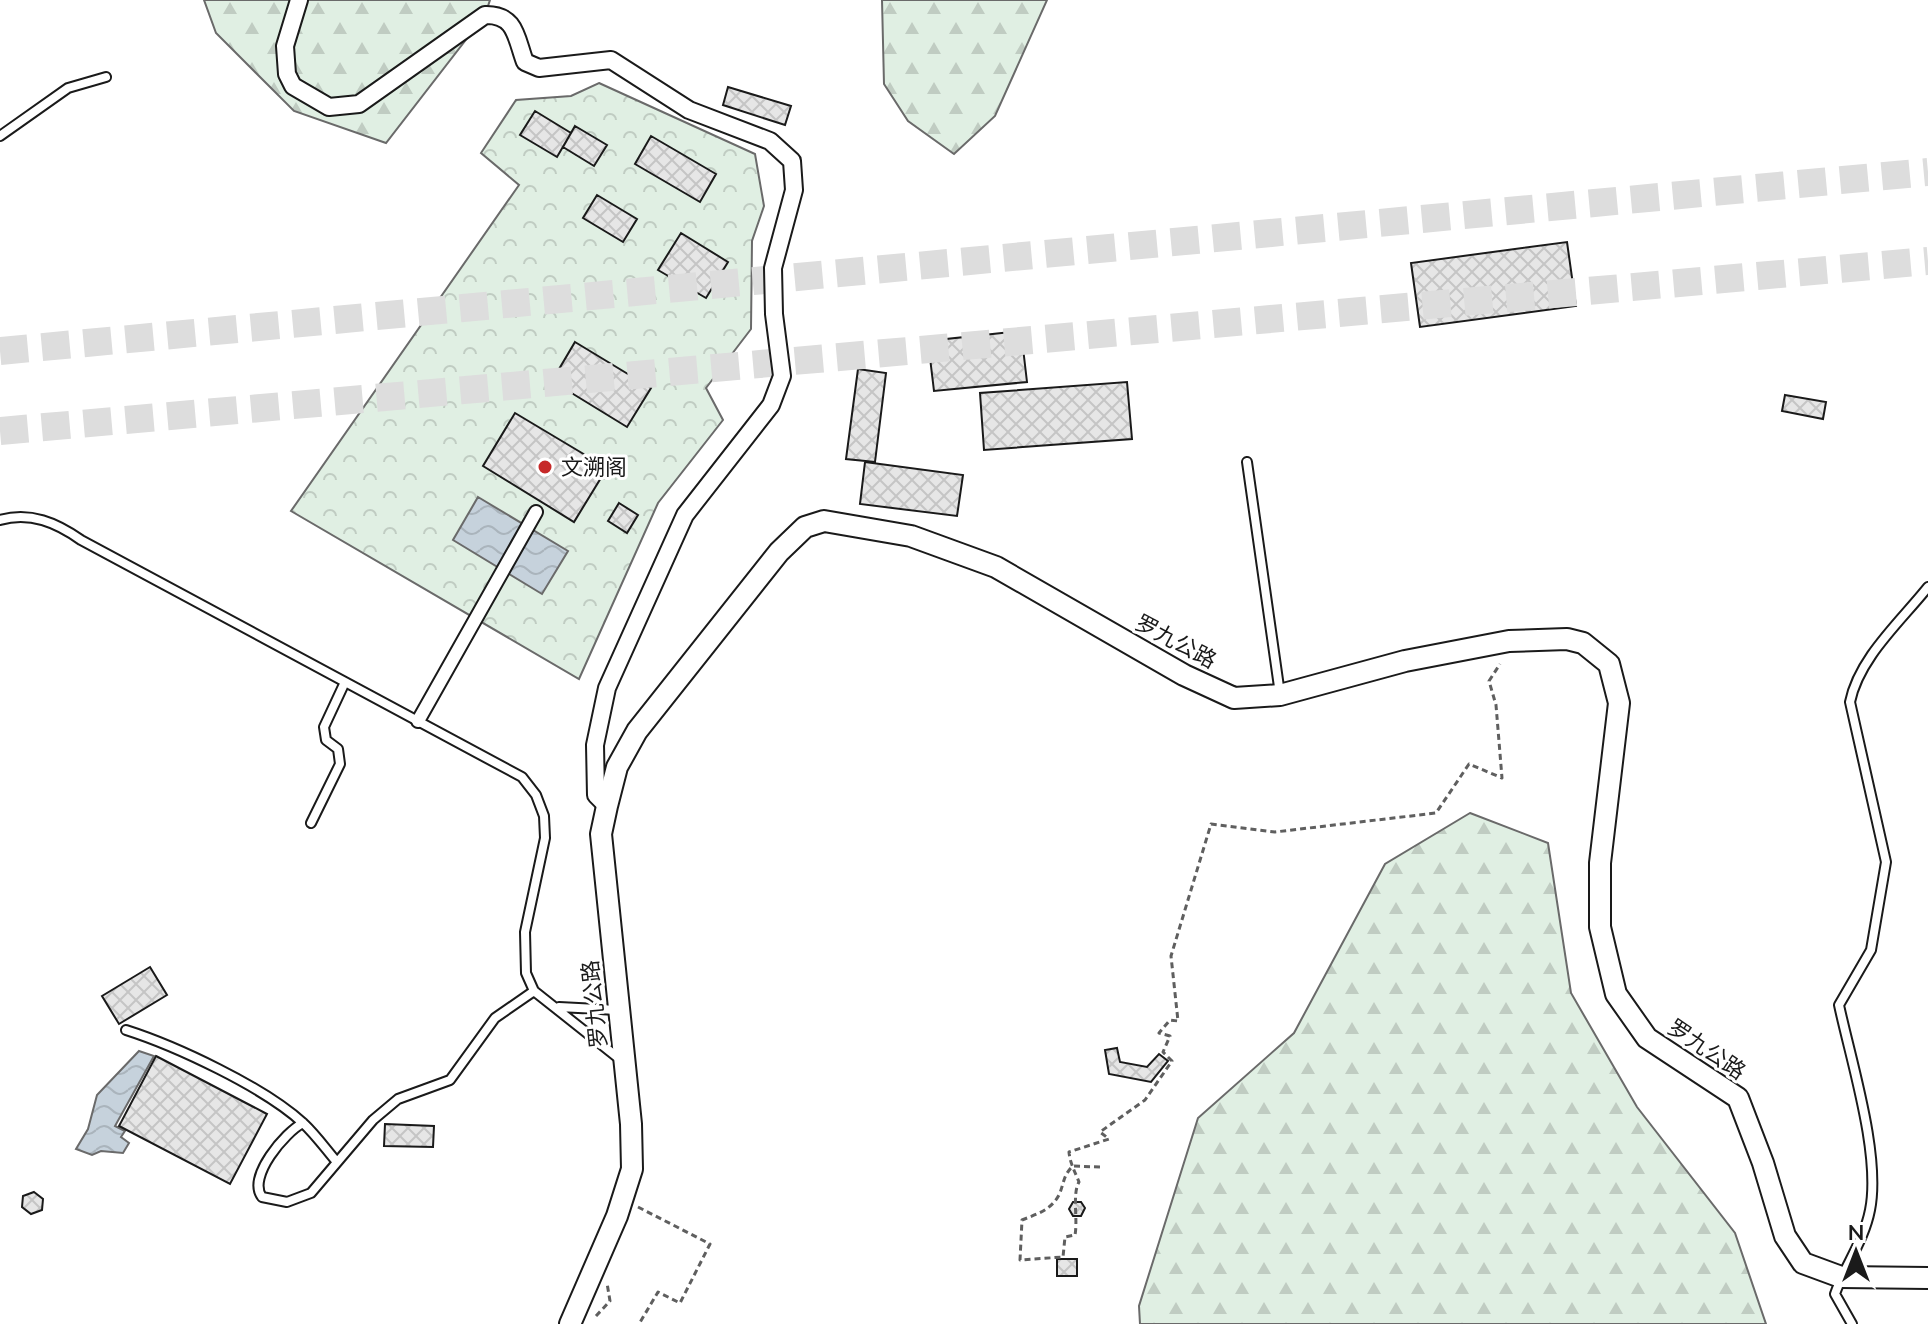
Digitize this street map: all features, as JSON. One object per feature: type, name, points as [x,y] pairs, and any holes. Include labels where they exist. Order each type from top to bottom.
[{"type":"street","points":[[299,0],[285,46],[287,74],[293,86],[329,107],[359,104],[485,15],[499,15],[510,23],[525,62],[539,68],[611,60],[689,110],[770,141],[792,161],[794,190],[773,268],[774,314],[782,376],[771,405],[685,515],[607,688],[595,745],[596,795],[607,806]]},
{"type":"street","points":[[418,721],[534,516]]},
{"type":"street","name":"罗九公路","points":[[570,1324],[617,1216],[632,1169],[601,834],[617,767],[637,731],[779,552],[805,527],[824,521],[911,536],[996,567],[1184,675],[1234,698],[1280,695],[1405,661],[1509,641],[1567,639],[1583,643],[1609,664],[1619,703],[1600,863],[1600,927],[1616,994],[1647,1038],[1738,1098],[1763,1163],[1785,1236],[1803,1263],[1841,1277],[1928,1278]]},
{"type":"lane","points":[[0,136],[68,88],[106,77]]},
{"type":"lane","points":[[1247,462],[1280,695]]},
{"type":"lane","points":[[0,520],[35,517],[60,525],[522,777],[536,795],[544,816],[545,838],[523,953],[534,991],[558,1007],[624,1063]]},
{"type":"lane","points":[[1852,1324],[1835,1294],[1841,1277],[1857,1251],[1870,1209],[1872,1165],[1839,1005],[1871,950],[1886,862],[1850,702],[1854,682],[1865,663],[1928,587]]},
{"type":"lane","points":[[311,823],[340,764],[338,749],[326,740],[324,727],[345,682]]},
{"type":"lane","points":[[303,1123],[291,1129],[258,1176],[257,1187],[262,1197],[274,1202],[299,1199],[311,1193],[373,1120],[398,1099],[450,1080],[495,1018],[534,991]]},
{"type":"lane","points":[[558,1007],[619,1010]]},
{"type":"lane","points":[[126,1030],[157,1040],[274,1101],[303,1123],[336,1161]]},
{"type":"path","points":[[1100,1167],[1073,1166],[1066,1172],[1059,1195],[1046,1211],[1022,1220],[1020,1260],[1063,1257],[1065,1237],[1075,1235],[1074,1190],[1079,1182],[1073,1166],[1069,1152],[1109,1139],[1100,1132],[1145,1100],[1172,1061],[1163,1052],[1170,1036],[1159,1033],[1170,1020],[1178,1021],[1171,956],[1211,824],[1275,832],[1436,813],[1469,764],[1502,778],[1496,705],[1489,681],[1505,656],[1509,641]]},
{"type":"path","points":[[632,1204],[710,1244],[680,1303],[658,1292],[639,1324]]},
{"type":"path","points":[[597,1316],[598,1324]]},
{"type":"green space","points":[[204,0],[490,0],[485,15],[386,143],[294,111],[216,33]]},
{"type":"green space","points":[[882,0],[1047,0],[995,116],[954,154],[908,121],[884,84]]},
{"type":"green space","points":[[599,83],[755,154],[764,206],[752,241],[751,329],[706,388],[723,420],[658,503],[579,679],[291,511],[519,185],[481,153],[516,100],[571,96]]},
{"type":"green space","points":[[1470,813],[1548,843],[1571,993],[1637,1107],[1735,1233],[1766,1324],[1140,1324],[1139,1306],[1198,1118],[1294,1033],[1385,864]]},
{"type":"water","points":[[478,497],[568,551],[542,594],[453,540]]},
{"type":"water","points":[[139,1051],[154,1056],[115,1126],[125,1131],[121,1137],[129,1143],[123,1153],[101,1151],[92,1155],[76,1149],[88,1129],[97,1095]]},
{"type":"building","points":[[728,87],[791,106],[785,125],[723,105]]},
{"type":"building","points":[[535,111],[571,133],[557,157],[520,135]]},
{"type":"building","points":[[575,126],[607,145],[594,166],[563,147]]},
{"type":"building","points":[[651,136],[716,174],[700,202],[635,164]]},
{"type":"building","points":[[597,195],[637,219],[623,242],[583,218]]},
{"type":"building","points":[[681,233],[728,262],[706,298],[658,270]]},
{"type":"building","points":[[1567,242],[1576,306],[1420,327],[1411,263]]},
{"type":"building","points":[[1021,331],[1027,382],[934,391],[928,341]]},
{"type":"building","points":[[575,342],[651,388],[627,427],[552,381]]},
{"type":"building","points":[[858,369],[886,373],[875,462],[846,459]]},
{"type":"building","points":[[1127,382],[1132,439],[984,450],[980,393]]},
{"type":"building","points":[[1785,395],[1826,402],[1823,419],[1782,411]]},
{"type":"building","name":"文溯阁","points":[[515,413],[607,468],[574,522],[483,466]]},
{"type":"building","points":[[865,462],[963,475],[957,516],[860,504]]},
{"type":"building","points":[[619,503],[638,515],[627,533],[608,521]]},
{"type":"building","points":[[150,967],[167,995],[119,1024],[102,996]]},
{"type":"building","points":[[1117,1048],[1120,1062],[1147,1067],[1159,1054],[1168,1061],[1151,1082],[1109,1074],[1105,1050]]},
{"type":"building","points":[[156,1056],[267,1114],[230,1184],[119,1126]]},
{"type":"building","points":[[385,1124],[434,1126],[433,1147],[384,1146]]},
{"type":"building","points":[[34,1192],[43,1199],[42,1210],[31,1214],[22,1207],[23,1196]]},
{"type":"building","points":[[1073,1202],[1081,1202],[1085,1208],[1081,1216],[1073,1216],[1069,1209]]},
{"type":"building","points":[[1057,1259],[1077,1259],[1077,1276],[1057,1276]]},
{"type":"tunnel","points":[[0,351],[1928,172]]},
{"type":"tunnel","points":[[0,431],[1928,261]]},
{"type":"place","name":"文溯阁","points":[[545,467]]}]
